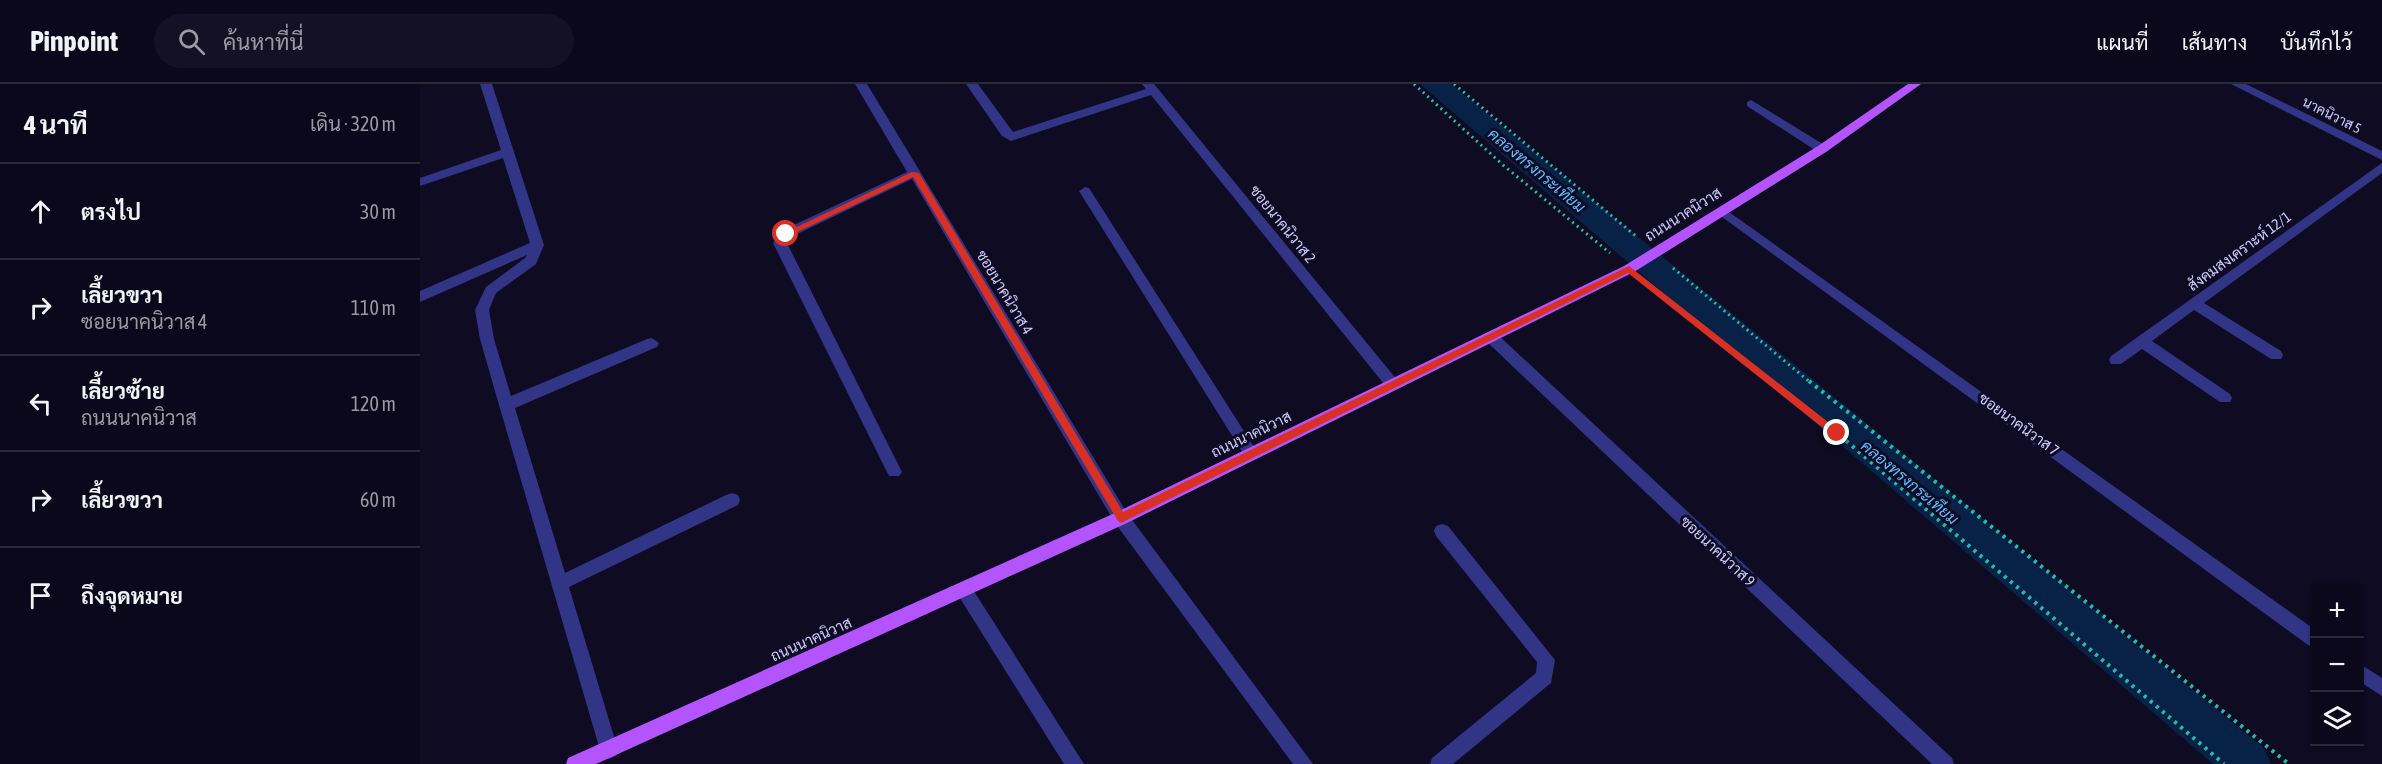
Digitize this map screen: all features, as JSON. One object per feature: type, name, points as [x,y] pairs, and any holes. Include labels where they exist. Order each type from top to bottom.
[{"type":"main road","name":"ถนนนาคนิวาส","points":[[575,764],[1121,518],[1629,269],[1822,149],[1915,84]]},
{"type":"street","points":[[486,84],[537,245],[531,261],[491,290],[482,310],[487,339],[609,750]]},
{"type":"street","name":"ซอยนาคนิวาส 4","points":[[861,84],[1121,518],[1304,764]]},
{"type":"street","points":[[972,84],[1011,137],[1151,87]]},
{"type":"street","name":"นาคนิวาส 5","points":[[2237,84],[2382,156]]},
{"type":"street","name":"ซอยนาคนิวาส 2","points":[[1151,87],[1393,385]]},
{"type":"street","points":[[1751,104],[1822,149]]},
{"type":"street","points":[[420,182],[508,152]]},
{"type":"street","name":"สังคมสงเคราะห์ 12/1","points":[[2116,360],[2382,167]]},
{"type":"street","points":[[894,471],[780,243],[786,234],[915,173]]},
{"type":"street","points":[[1085,190],[1251,454]]},
{"type":"street","name":"ซอยนาคนิวาส 7","points":[[1722,211],[2313,638]]},
{"type":"street","points":[[420,297],[537,245]]},
{"type":"street","points":[[2194,304],[2276,355]]},
{"type":"street","name":"ซอยนาคนิวาส 9","points":[[1491,338],[1945,764]]},
{"type":"street","points":[[2142,342],[2225,398]]},
{"type":"street","points":[[506,405],[652,343]]},
{"type":"street","points":[[559,584],[732,500]]},
{"type":"street","points":[[1439,764],[1545,677],[1546,660],[1442,531]]},
{"type":"street","points":[[964,590],[1075,764]]},
{"type":"street","points":[[2364,675],[2382,688]]},
{"type":"path","points":[[1414,84],[1503,165],[1629,269],[1837,433],[2224,764]]},
{"type":"path","points":[[1454,84],[1869,431],[2171,668],[2289,764]]},
{"type":"waterway","name":"คลองทรงกระเทียม","points":[[1434,84],[2248,764]]},
{"type":"route","points":[[786,234],[915,173],[1121,518],[1629,269],[1837,433]]}]
